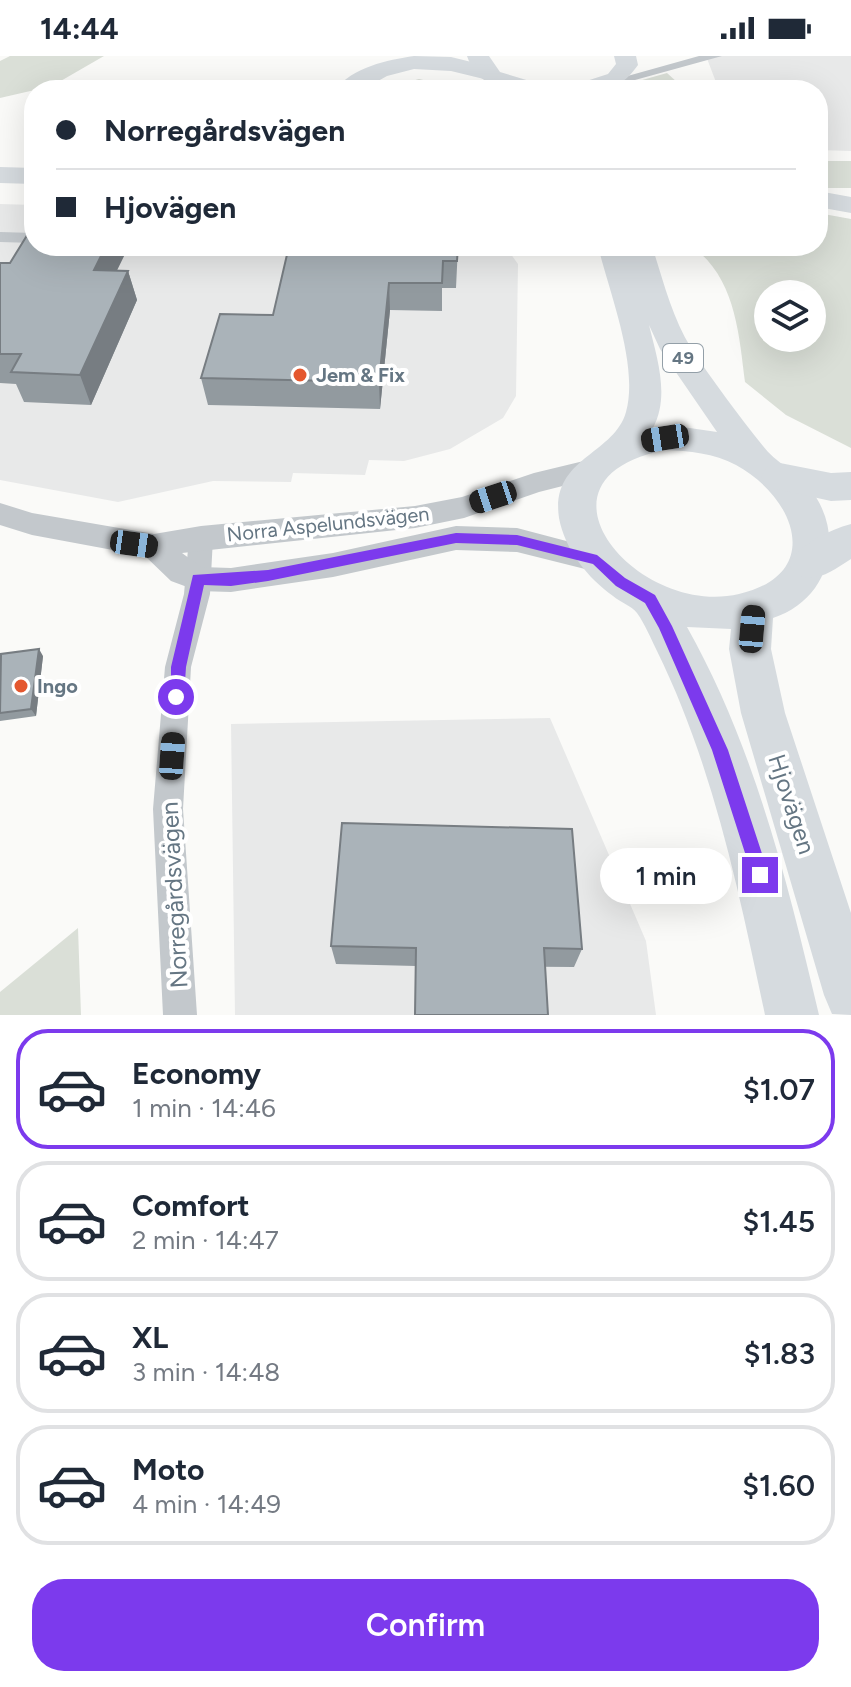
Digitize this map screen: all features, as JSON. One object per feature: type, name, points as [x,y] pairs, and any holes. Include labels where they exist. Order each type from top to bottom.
[{"type":"highway","points":[[330,80],[348,68],[380,56]]},
{"type":"highway","points":[[366,80],[403,70],[444,71],[496,78]]},
{"type":"highway","points":[[0,175],[24,176]]},
{"type":"highway","points":[[828,198],[851,199]]},
{"type":"highway","points":[[828,200],[851,205]]},
{"type":"highway","points":[[766,467],[831,487],[851,486]]},
{"type":"highway","points":[[810,564],[851,539]]},
{"type":"main road","points":[[612,80],[624,72],[627,65],[625,56]]},
{"type":"main road","name":"49","points":[[614,256],[640,359],[645,405],[635,432],[603,460],[581,489],[577,512],[582,536],[597,560],[620,582],[650,599],[684,611],[720,614],[753,610],[779,599],[798,583],[810,564],[814,541],[809,519],[798,497],[766,467],[676,349],[659,315],[641,256]]},
{"type":"main road","points":[[603,460],[637,442],[665,438],[694,439],[723,446],[766,467]]},
{"type":"main road","points":[[650,599],[720,750],[760,875],[792,1015]]},
{"type":"main road","name":"Hjovägen","points":[[753,610],[750,649],[763,713],[851,995]]},
{"type":"street","points":[[662,56],[717,56]]},
{"type":"street","points":[[622,80],[717,56]]},
{"type":"street","points":[[0,237],[24,238]]},
{"type":"street","name":"Norra Aspelundsvägen","points":[[0,514],[32,524],[154,546],[201,538],[415,517],[464,507],[603,460]]},
{"type":"street","name":"Norregårdsvägen","points":[[180,1015],[168,809],[178,667],[198,579],[201,538]]},
{"type":"street","name":"Norra Aspelundsvägen","points":[[198,579],[231,580],[268,576],[456,538],[517,540],[597,560]]},
{"type":"street","points":[[154,546],[182,572],[198,579]]},
{"type":"shaded area","points":[[10,56],[104,56],[62,80],[24,80],[24,92],[0,98],[0,61]]},
{"type":"shaded area","points":[[706,56],[851,56],[851,151],[828,150],[828,80],[715,80]]},
{"type":"shaded area","points":[[667,73],[675,80],[642,80]]},
{"type":"shaded area","points":[[828,161],[851,161],[851,188],[828,188]]},
{"type":"shaded area","points":[[0,204],[24,205],[24,256],[512,256],[518,264],[516,396],[503,418],[450,449],[404,461],[369,460],[365,475],[293,473],[291,482],[213,481],[118,502],[0,480]]},
{"type":"shaded area","points":[[828,215],[851,219],[851,448],[786,415],[745,382],[737,325],[726,289],[704,256],[828,256]]},
{"type":"shaded area","points":[[550,718],[646,941],[656,1015],[235,1015],[231,724]]},
{"type":"shaded area","points":[[78,928],[81,1015],[0,1015],[0,992]]},
{"type":"building","points":[[24,240],[24,256],[101,256],[94,270],[128,271],[80,375],[11,372],[21,354],[0,354],[0,263],[10,263]]},
{"type":"building","points":[[287,256],[457,256],[457,261],[443,261],[442,283],[389,283],[379,382],[201,378],[220,314],[273,315]]},
{"type":"building","points":[[39,649],[31,709],[0,713],[1,654]]},
{"type":"building","points":[[342,823],[572,829],[582,949],[544,948],[548,1015],[415,1015],[416,948],[331,946]]},
{"type":"place","name":"Jem & Fix","points":[[300,375]]},
{"type":"place","name":"Ingo","points":[[21,686]]},
{"type":"route","points":[[176,697],[178,667],[198,579],[231,580],[268,576],[456,538],[517,540],[597,560],[620,582],[650,599],[665,626],[720,750],[760,875]]}]
